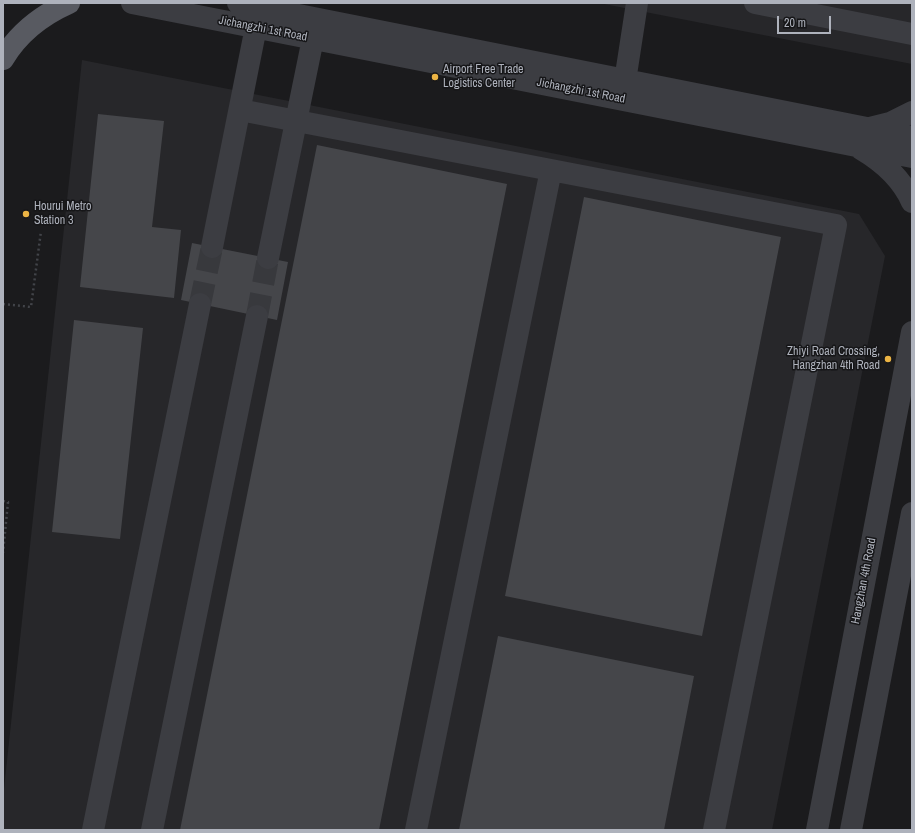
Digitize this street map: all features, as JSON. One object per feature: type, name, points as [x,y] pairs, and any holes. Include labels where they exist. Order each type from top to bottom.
[{"type":"main road","points":[[3,59],[16,41],[38,21],[69,3]]},
{"type":"street","name":"Jichangzhi 1st Road","points":[[132,3],[258,17],[624,90],[867,128],[912,137]]},
{"type":"street","name":"Jichangzhi 1st Road","points":[[238,3],[258,17]]},
{"type":"street","points":[[624,90],[637,3]]},
{"type":"street","points":[[755,3],[912,34]]},
{"type":"street","points":[[212,247],[258,17]]},
{"type":"street","points":[[268,258],[315,29]]},
{"type":"street","name":"Jichangzhi 1st Road","points":[[624,90],[851,145],[912,156]]},
{"type":"street","points":[[240,110],[836,225],[714,830]]},
{"type":"street","points":[[867,128],[890,123],[912,112]]},
{"type":"street","points":[[851,145],[863,150],[894,175],[908,192],[912,202]]},
{"type":"street","points":[[416,830],[551,170]]},
{"type":"street","points":[[93,830],[200,304]]},
{"type":"street","points":[[152,830],[257,316]]},
{"type":"street","name":"Hangzhan 4th Road","points":[[817,830],[912,332]]},
{"type":"street","points":[[851,830],[912,513]]},
{"type":"path","points":[[3,304],[31,307],[41,231]]},
{"type":"path","points":[[3,501],[8,502],[3,553]]},
{"type":"shaded area","points":[[599,3],[912,3],[912,64]]},
{"type":"shaded area","points":[[82,60],[859,214],[885,256],[772,830],[3,830],[3,798]]},
{"type":"building","points":[[98,114],[164,121],[152,227],[181,230],[174,298],[80,287]]},
{"type":"building","points":[[317,145],[507,184],[379,830],[180,830]]},
{"type":"building","points":[[584,197],[781,237],[702,636],[505,596]]},
{"type":"building","points":[[192,243],[288,262],[277,320],[181,300]]},
{"type":"building","points":[[74,320],[143,328],[120,539],[52,532]]},
{"type":"building","points":[[498,636],[694,676],[664,830],[459,830]]},
{"type":"tunnel","points":[[200,304],[212,247]]},
{"type":"tunnel","points":[[257,316],[268,258]]},
{"type":"place","name":"Airport Free Trade Logistics Center","points":[[435,77]]},
{"type":"place","name":"Hourui Metro Station 3","points":[[26,214]]},
{"type":"place","name":"Zhiyi Road Crossing, Hangzhan 4th Road","points":[[888,359]]}]
